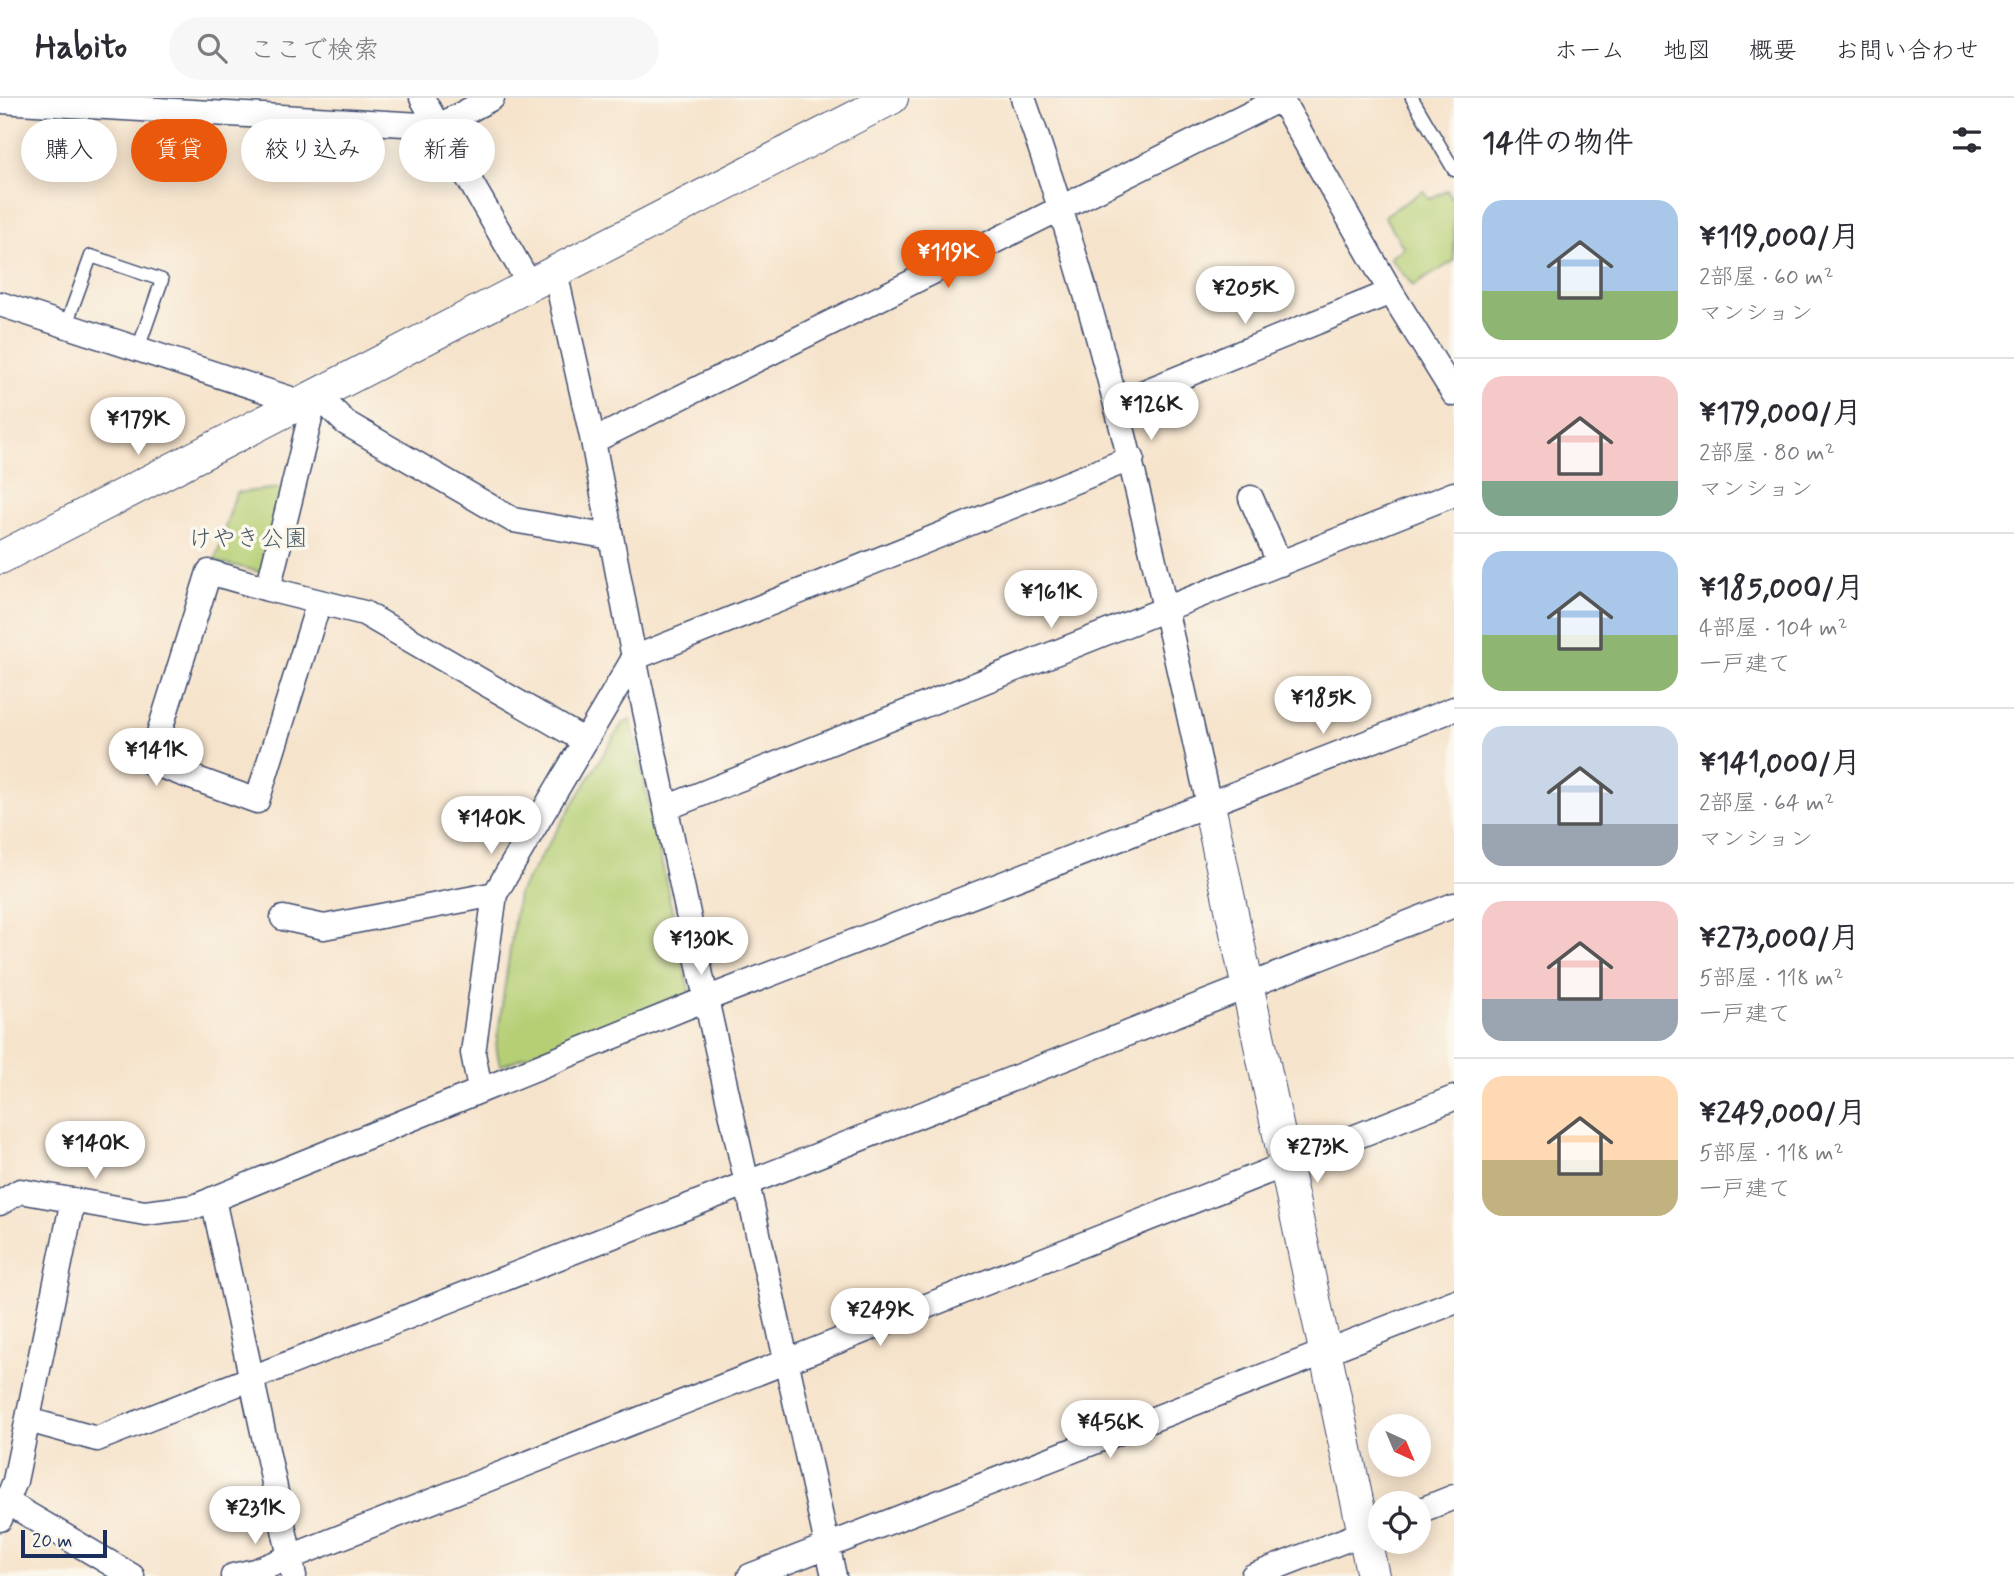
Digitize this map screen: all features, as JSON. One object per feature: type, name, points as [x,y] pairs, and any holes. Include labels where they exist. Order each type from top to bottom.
[{"type":"street","points":[[422,98],[435,119]]},
{"type":"street","points":[[452,119],[492,98]]},
{"type":"street","points":[[0,558],[892,98]]},
{"type":"street","points":[[1023,98],[1062,208],[1132,458],[1325,1352],[1368,1514]]},
{"type":"street","points":[[593,441],[1282,98],[1391,292],[1454,394]]},
{"type":"street","points":[[0,101],[399,124]]},
{"type":"street","points":[[477,182],[542,278],[593,441],[634,658],[705,999],[788,1360],[834,1576]]},
{"type":"street","points":[[1117,403],[1391,292]]},
{"type":"street","points":[[0,303],[138,349],[308,398],[345,423],[513,520],[611,537]]},
{"type":"street","points":[[268,589],[308,398]]},
{"type":"street","points":[[480,1089],[473,1053],[495,894],[634,658],[1132,458]]},
{"type":"street","points":[[666,808],[1454,494]]},
{"type":"street","points":[[1251,498],[1279,564]]},
{"type":"street","points":[[318,602],[257,801],[150,762],[208,572],[364,613],[585,741]]},
{"type":"street","points":[[0,1203],[20,1191],[145,1213],[194,1207],[705,999],[1454,709]]},
{"type":"street","points":[[283,918],[324,928],[495,894]]},
{"type":"street","points":[[28,1420],[97,1439],[1454,905]]},
{"type":"street","points":[[233,1576],[292,1566],[788,1360],[1454,1098]]},
{"type":"street","points":[[213,1199],[292,1566]]},
{"type":"street","points":[[73,1200],[28,1420],[4,1511],[132,1576]]},
{"type":"street","points":[[750,1576],[1454,1301]]},
{"type":"street","points":[[1431,1506],[1454,1497]]},
{"type":"street","points":[[1253,1576],[1368,1531]]},
{"type":"street","points":[[1373,1554],[1373,1576]]},
{"type":"lane","points":[[1412,98],[1454,170]]},
{"type":"lane","points":[[66,325],[91,256],[163,280],[138,349]]},
{"type":"green space","points":[[1447,190],[1454,202],[1454,261],[1413,286],[1390,258],[1404,248],[1384,216],[1423,191],[1429,199]]},
{"type":"green space","name":"けやき公園","points":[[289,487],[265,573],[215,561],[236,493]]},
{"type":"green space","points":[[631,720],[690,995],[500,1066],[496,1047],[518,894],[622,724]]}]
